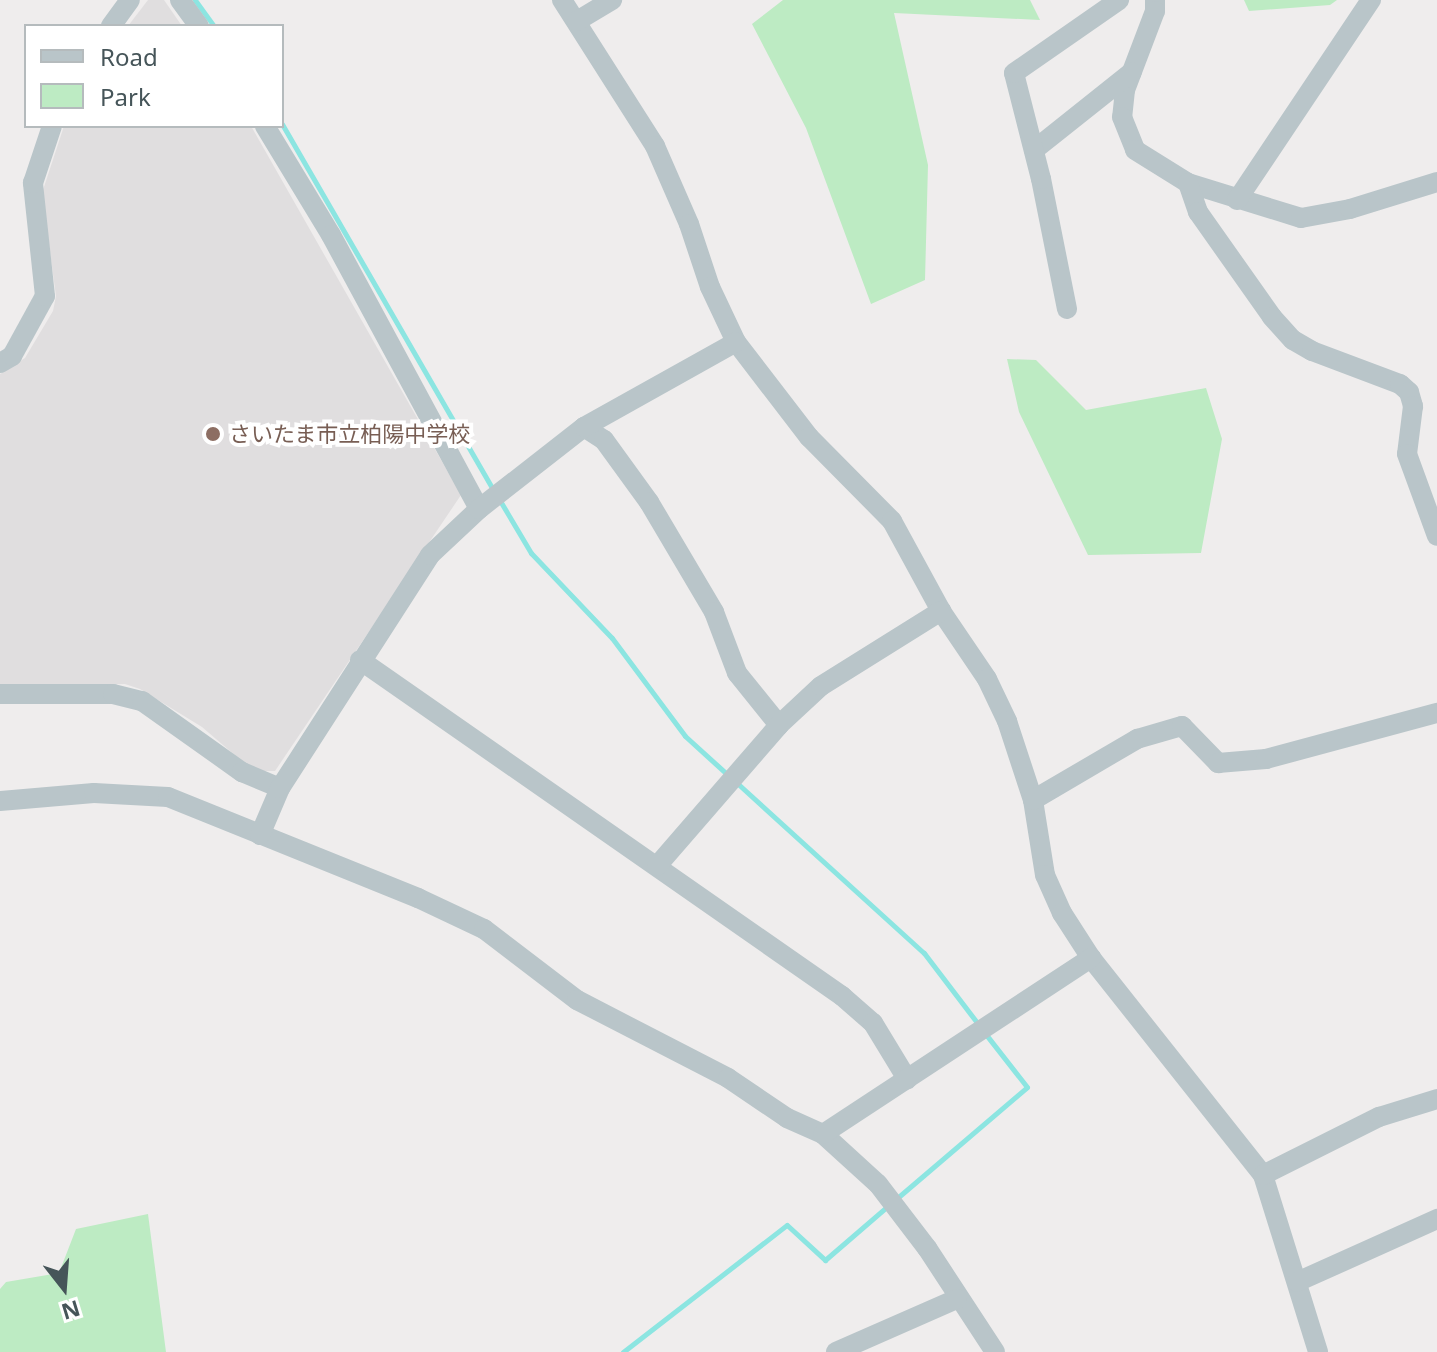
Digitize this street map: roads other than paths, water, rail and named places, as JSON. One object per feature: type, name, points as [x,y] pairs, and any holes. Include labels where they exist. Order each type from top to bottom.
[{"type":"street","points":[[112,24],[130,0]]},
{"type":"street","points":[[180,0],[198,24]]},
{"type":"street","points":[[562,0],[655,146],[689,224],[710,287],[736,342],[809,437],[892,521],[941,611],[987,679],[1007,721],[1033,800],[1045,875],[1062,913],[1091,958],[1263,1175],[1318,1352]]},
{"type":"street","points":[[577,21],[612,0]]},
{"type":"street","points":[[1067,309],[1034,150],[1014,73],[1119,0]]},
{"type":"street","points":[[1155,0],[1155,11],[1125,90],[1122,117],[1135,150],[1188,183],[1301,218],[1350,209],[1437,182]]},
{"type":"street","points":[[1237,200],[1371,0]]},
{"type":"street","points":[[1034,150],[1132,72]]},
{"type":"street","points":[[0,363],[12,356],[45,296],[33,183],[51,128]]},
{"type":"street","points":[[266,128],[331,235],[479,509]]},
{"type":"street","points":[[1188,183],[1198,212],[1272,317],[1293,340],[1312,351],[1400,384],[1409,392],[1413,406],[1407,454],[1437,536]]},
{"type":"street","points":[[260,835],[280,788],[430,555],[479,509],[584,427],[736,342]]},
{"type":"street","points":[[584,427],[604,440],[649,502],[714,612],[737,673],[779,725]]},
{"type":"street","points":[[657,866],[779,725],[821,686],[941,611]]},
{"type":"street","points":[[360,660],[842,996],[873,1023],[907,1079]]},
{"type":"street","points":[[0,694],[113,694],[142,701],[242,772],[280,788]]},
{"type":"street","points":[[1033,800],[1137,739],[1182,726],[1218,763],[1266,759],[1437,713]]},
{"type":"street","points":[[0,801],[94,793],[168,797],[418,898],[484,929],[577,1000],[728,1078],[787,1118],[823,1134],[878,1184],[927,1248],[957,1299],[995,1352]]},
{"type":"street","points":[[823,1134],[1091,958]]},
{"type":"street","points":[[1263,1175],[1379,1117],[1437,1099]]},
{"type":"street","points":[[1297,1282],[1437,1219]]},
{"type":"street","points":[[836,1352],[957,1299]]},
{"type":"waterway","points":[[195,0],[213,24]]},
{"type":"waterway","points":[[284,127],[494,491]]},
{"type":"waterway","points":[[499,499],[531,553],[612,638],[685,736],[729,776]]},
{"type":"waterway","points":[[737,783],[924,953],[978,1024]]},
{"type":"waterway","points":[[896,1199],[1027,1087],[984,1032]]},
{"type":"waterway","points":[[623,1352],[787,1225],[825,1260],[889,1205]]},
{"type":"place","name":"さいたま市立柏陽中学校","points":[[213,434]]}]
